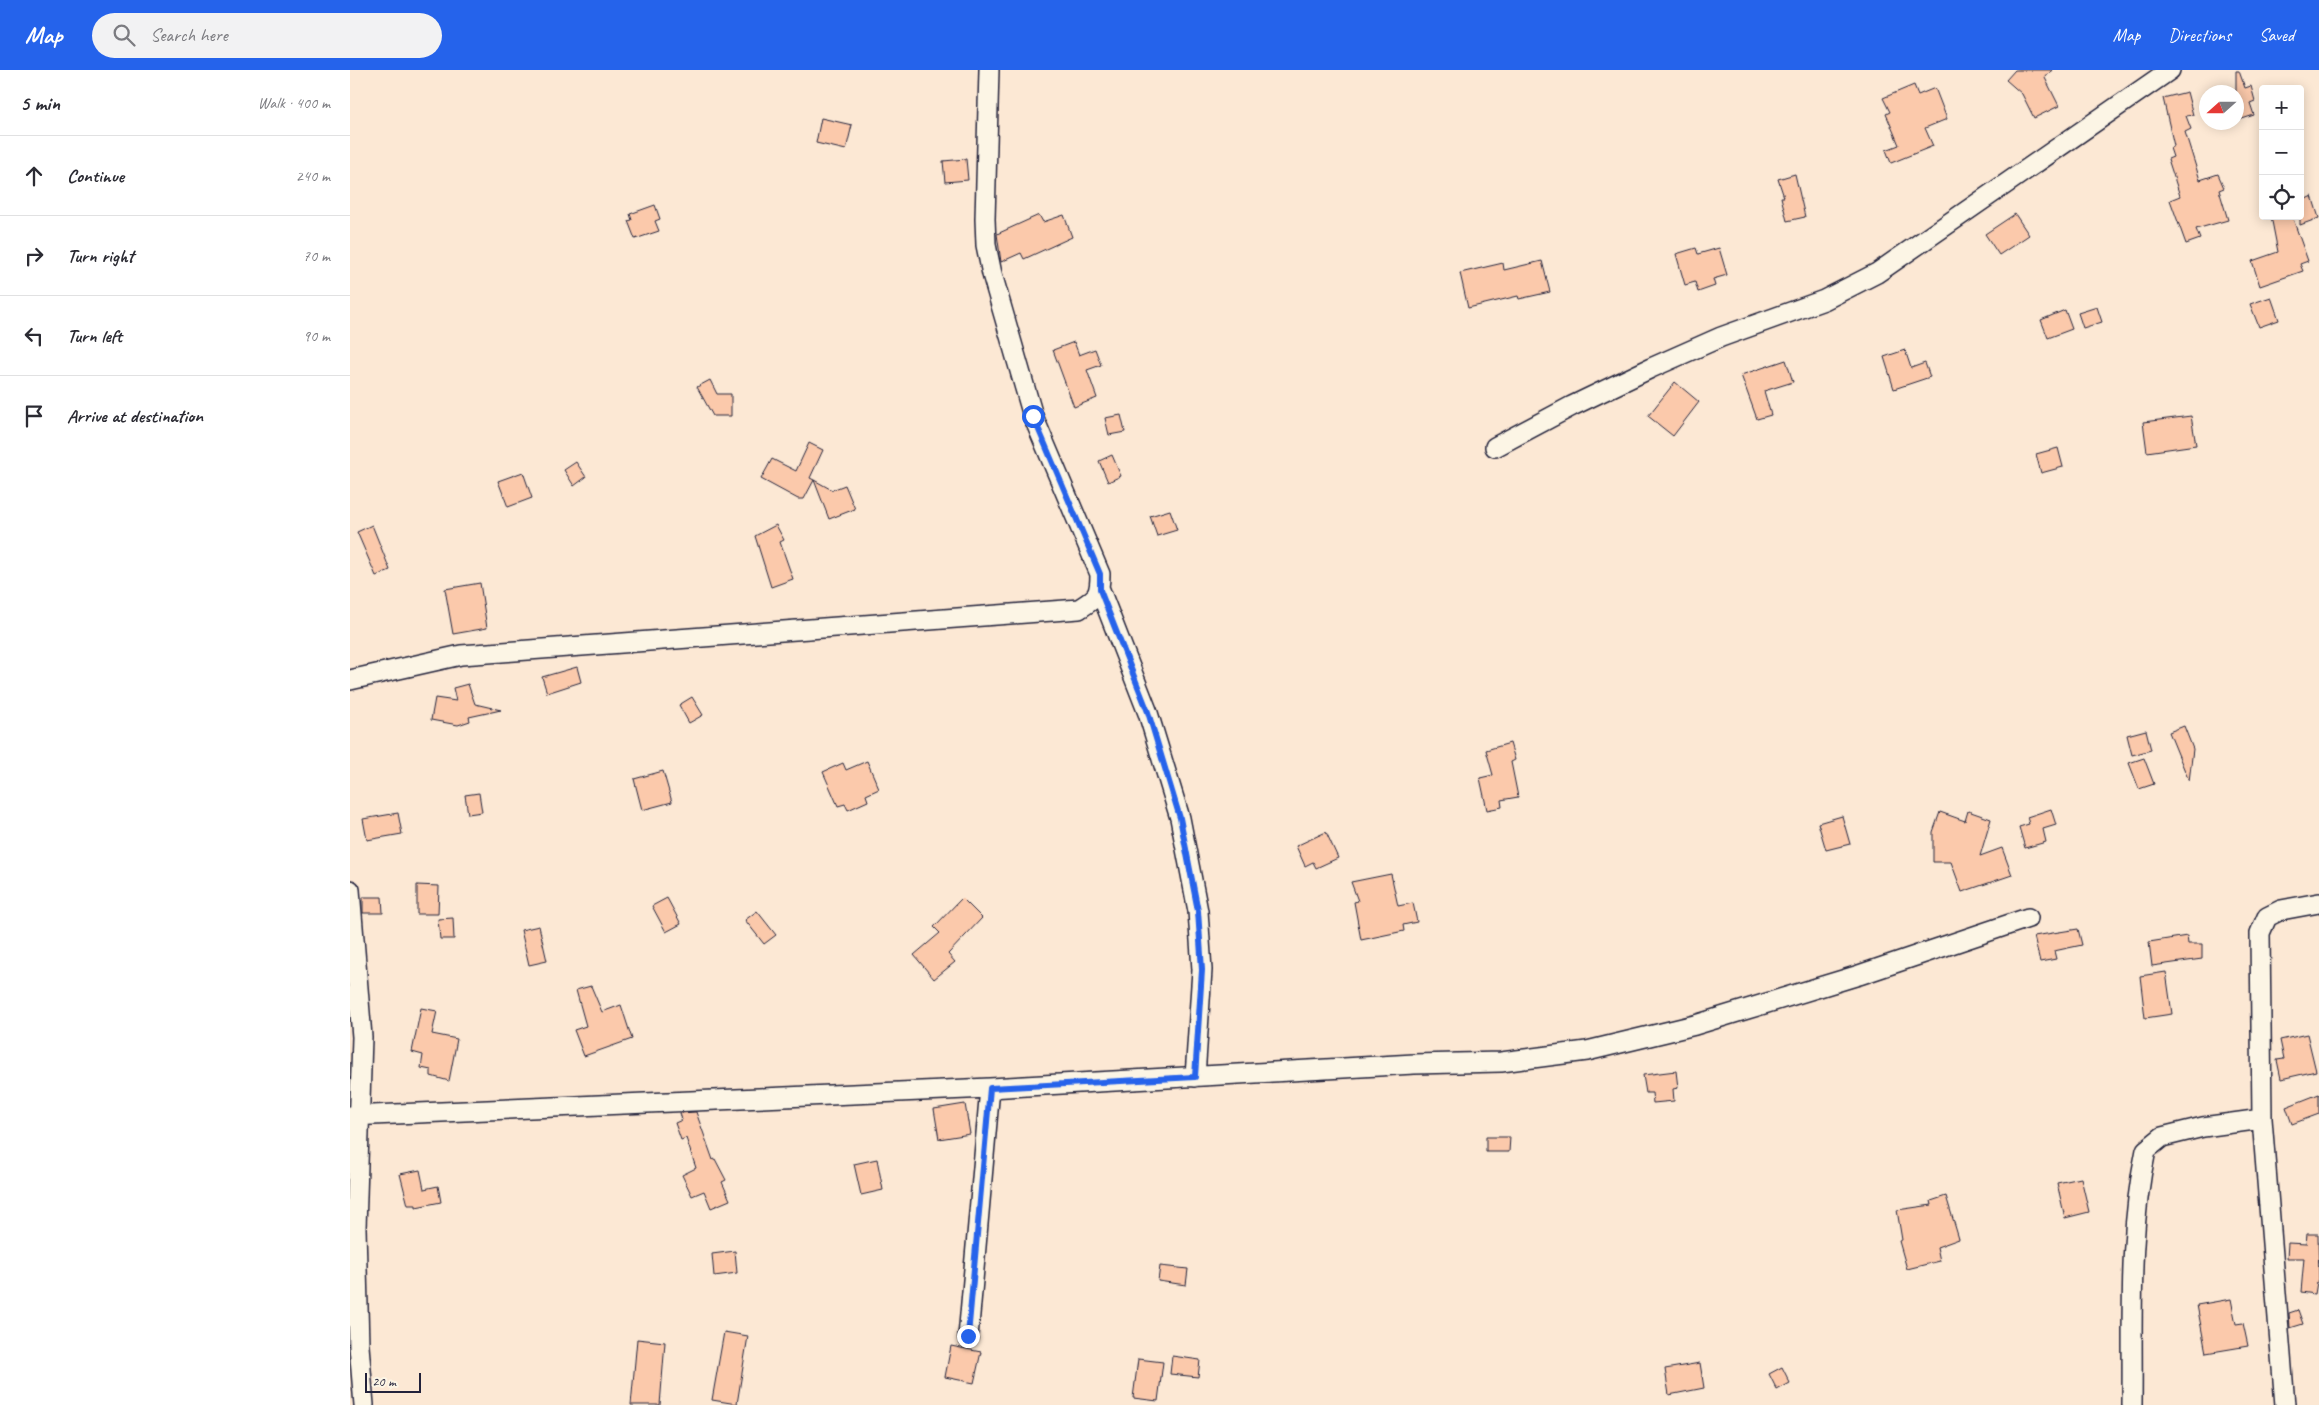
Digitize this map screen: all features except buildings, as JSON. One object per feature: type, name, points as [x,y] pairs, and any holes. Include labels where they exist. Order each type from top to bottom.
[{"type":"street","points":[[989,70],[986,246],[992,274],[1033,416],[1100,574],[1100,590],[1148,712],[1180,818],[1198,911],[1202,970],[1195,1077]]},
{"type":"street","points":[[1495,446],[1572,406],[1660,364],[1721,337],[1824,300],[1877,273],[2170,70]]},
{"type":"street","points":[[350,680],[461,656],[1079,609],[1092,600],[1100,590]]},
{"type":"street","points":[[350,890],[362,1037],[355,1116],[359,1346],[364,1405]]},
{"type":"street","points":[[2285,1405],[2262,1119],[2260,932],[2267,917],[2280,910],[2319,903]]},
{"type":"street","points":[[355,1116],[990,1088],[1414,1064],[1501,1062],[1587,1051],[1695,1025],[1859,975],[2028,918]]},
{"type":"street","points":[[968,1336],[990,1088]]},
{"type":"street","points":[[2132,1405],[2136,1212],[2146,1150],[2162,1137],[2203,1126],[2262,1119]]},
{"type":"route","points":[[968,1336],[990,1088],[1195,1077],[1202,970],[1198,911],[1180,818],[1148,712],[1100,590],[1100,574],[1033,416]]}]
